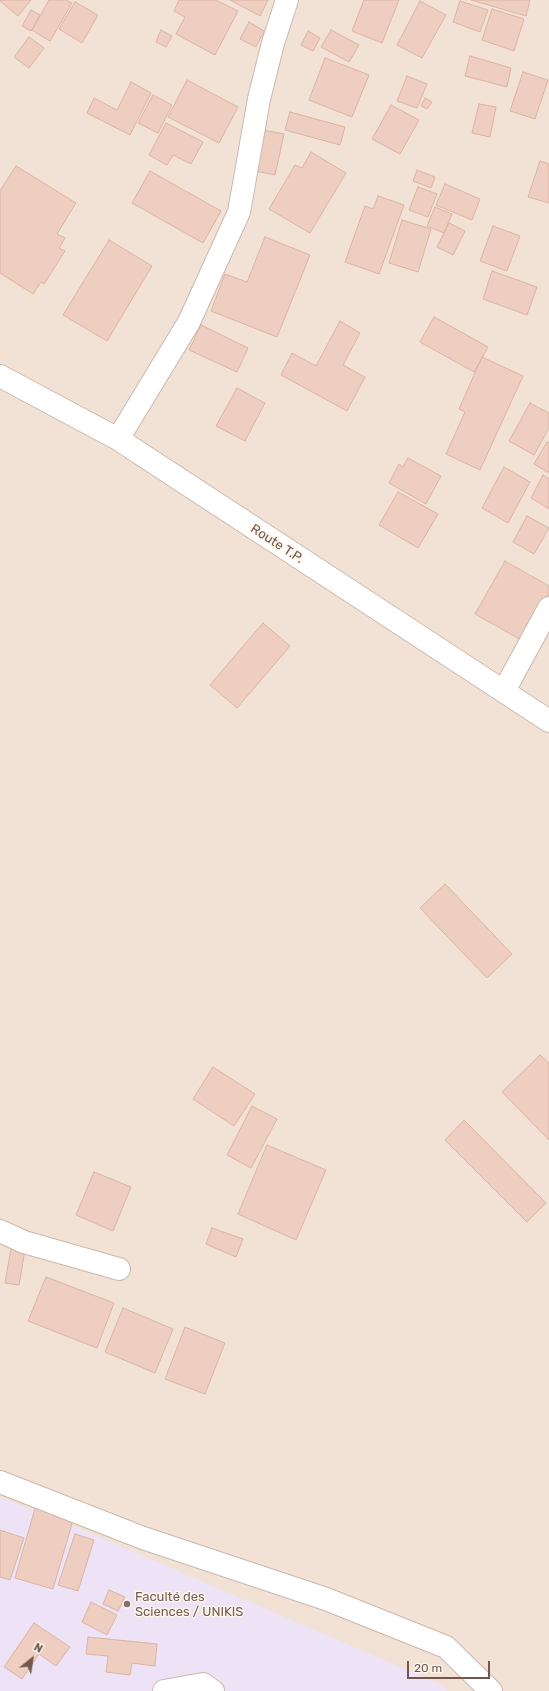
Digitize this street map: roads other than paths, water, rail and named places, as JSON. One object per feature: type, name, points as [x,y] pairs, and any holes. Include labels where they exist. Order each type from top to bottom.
[{"type":"street","points":[[118,439],[188,322],[239,212],[259,99],[273,42],[287,0]]},
{"type":"street","name":"Route T.P.","points":[[0,376],[118,439],[549,721]]},
{"type":"street","points":[[504,691],[549,608]]},
{"type":"street","points":[[0,1231],[24,1242],[120,1269]]},
{"type":"street","points":[[0,1482],[143,1538],[326,1599],[446,1647],[491,1691]]},
{"type":"street","points":[[164,1691],[203,1684],[213,1691]]},
{"type":"place","name":"Faculté des Sciences / UNIKIS","points":[[127,1604]]}]
